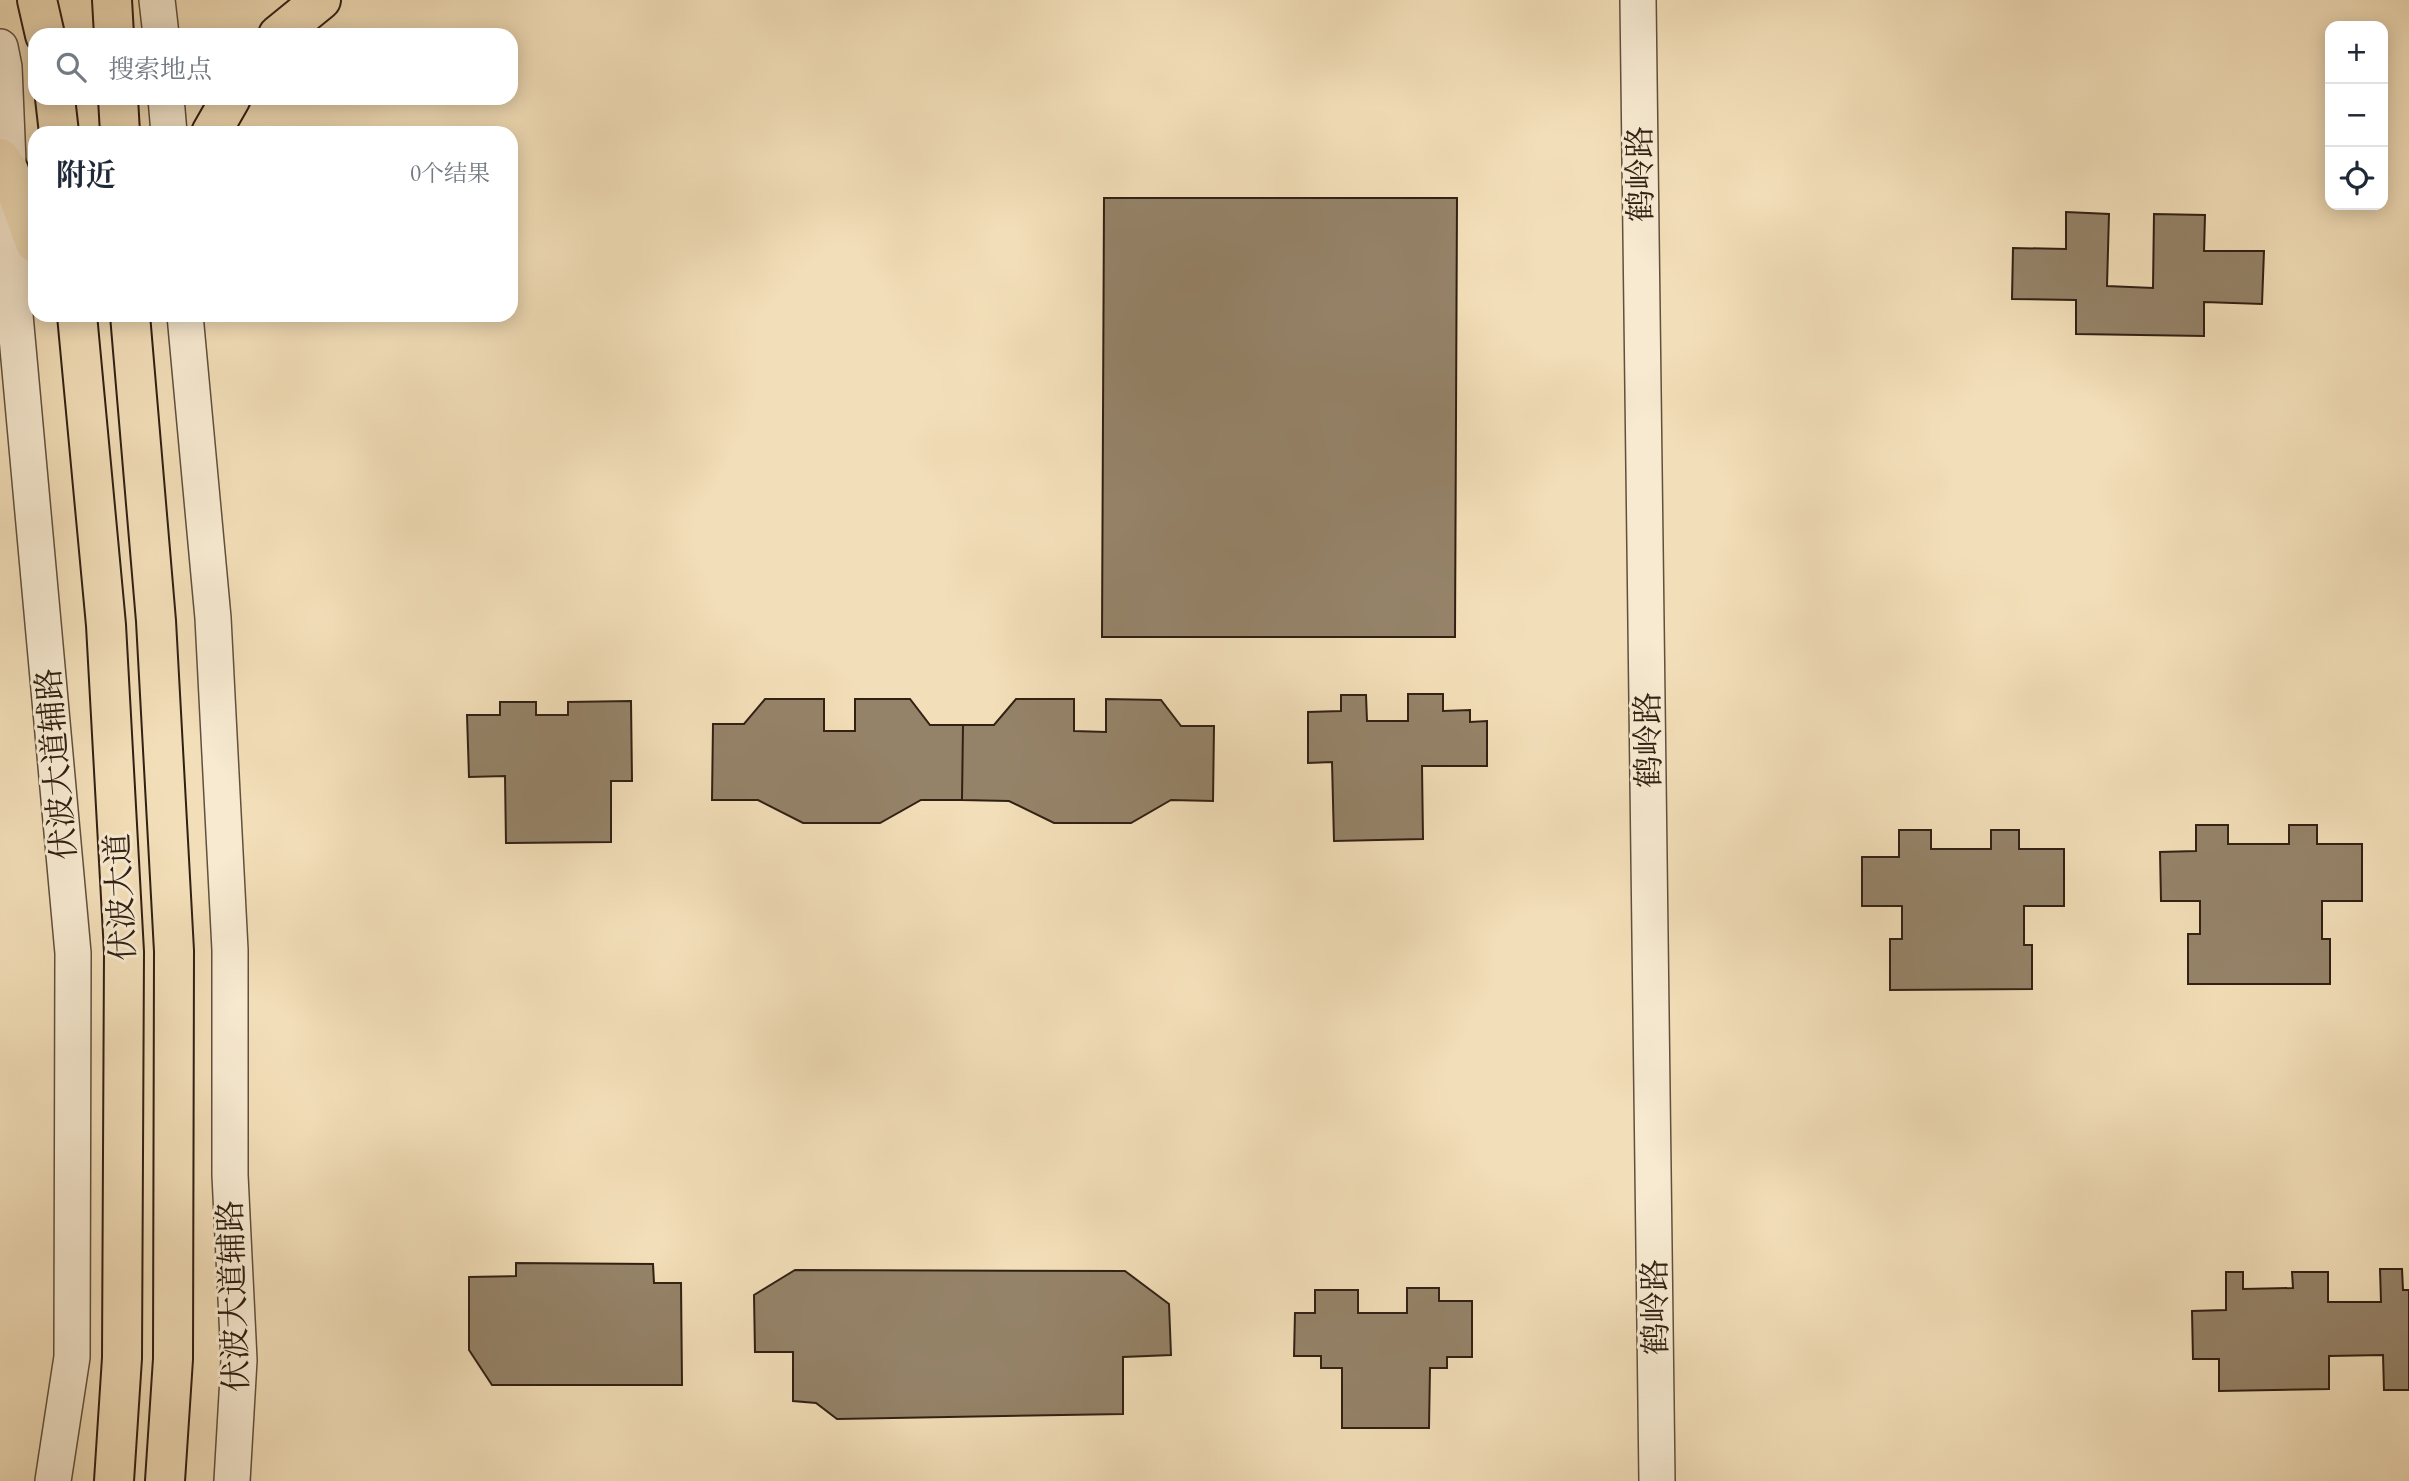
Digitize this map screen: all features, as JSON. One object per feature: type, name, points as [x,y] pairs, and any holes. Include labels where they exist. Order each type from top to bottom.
[{"type":"main road","points":[[37,0],[43,28]]},
{"type":"main road","points":[[112,0],[114,28]]},
{"type":"main road","points":[[287,28],[321,0]]},
{"type":"main road","points":[[56,105],[58,126]]},
{"type":"main road","points":[[118,105],[120,126]]},
{"type":"main road","points":[[215,126],[227,105]]},
{"type":"main road","points":[[4,164],[28,225]]},
{"type":"main road","points":[[64,322],[84,378]]},
{"type":"main road","name":"伏波大道","points":[[78,322],[106,625],[124,952],[122,1358],[114,1481]]},
{"type":"main road","name":"伏波大道","points":[[130,322],[156,621],[174,951],[173,1359],[165,1481]]},
{"type":"main road","points":[[133,369],[148,322]]},
{"type":"street","points":[[158,0],[160,28]]},
{"type":"street","name":"鹤岭路","points":[[1638,0],[1657,1481]]},
{"type":"street","name":"伏波大道辅路","points":[[0,47],[4,67],[4,164],[14,304],[73,953],[72,1357],[53,1481]]},
{"type":"street","points":[[167,105],[168,126]]},
{"type":"street","name":"伏波大道辅路","points":[[186,322],[213,618],[230,950],[230,1175],[239,1360],[232,1481]]},
{"type":"building","points":[[1104,198],[1457,198],[1455,637],[1102,637]]},
{"type":"building","points":[[2066,212],[2109,214],[2107,286],[2153,288],[2154,214],[2205,215],[2204,251],[2264,251],[2262,304],[2204,302],[2204,336],[2076,334],[2076,300],[2012,299],[2013,248],[2066,249]]},
{"type":"building","points":[[1408,694],[1443,694],[1443,711],[1470,710],[1470,722],[1487,721],[1487,766],[1422,766],[1423,839],[1334,841],[1332,762],[1308,763],[1308,712],[1341,711],[1341,695],[1366,695],[1367,721],[1408,721]]},
{"type":"building","points":[[765,699],[824,699],[824,731],[855,731],[855,699],[910,699],[930,725],[963,725],[962,800],[921,800],[880,823],[803,823],[758,800],[712,800],[713,724],[744,724]]},
{"type":"building","points":[[1016,699],[1074,699],[1074,731],[1106,732],[1106,699],[1161,700],[1181,726],[1214,726],[1213,801],[1171,800],[1131,823],[1054,823],[1009,801],[962,800],[963,725],[994,725]]},
{"type":"building","points":[[631,701],[632,781],[611,781],[611,842],[506,843],[505,776],[469,777],[467,715],[500,715],[500,702],[536,702],[536,715],[568,715],[568,702]]},
{"type":"building","points":[[2196,825],[2228,825],[2228,844],[2289,844],[2289,825],[2317,825],[2317,844],[2362,844],[2362,901],[2322,901],[2322,939],[2330,939],[2330,984],[2188,984],[2188,934],[2200,934],[2200,901],[2161,901],[2160,852],[2196,851]]},
{"type":"building","points":[[1899,830],[1931,830],[1931,849],[1991,849],[1991,830],[2019,830],[2019,849],[2064,849],[2064,906],[2024,906],[2024,945],[2032,945],[2032,989],[1890,990],[1890,939],[1902,939],[1902,906],[1862,906],[1862,857],[1899,857]]},
{"type":"building","points":[[516,1263],[653,1264],[654,1283],[681,1283],[682,1385],[492,1385],[469,1350],[469,1277],[516,1276]]},
{"type":"building","points":[[2380,1269],[2402,1269],[2403,1290],[2409,1290],[2409,1390],[2384,1390],[2383,1355],[2329,1356],[2329,1389],[2219,1391],[2219,1359],[2193,1359],[2192,1311],[2226,1310],[2226,1272],[2243,1272],[2243,1289],[2293,1288],[2292,1272],[2328,1272],[2328,1302],[2381,1302]]},
{"type":"building","points":[[795,1270],[1125,1271],[1169,1304],[1171,1355],[1123,1357],[1123,1414],[837,1419],[816,1403],[793,1401],[793,1352],[755,1352],[754,1295]]},
{"type":"building","points":[[1407,1288],[1439,1288],[1439,1301],[1472,1301],[1472,1357],[1447,1357],[1447,1368],[1430,1368],[1429,1428],[1342,1428],[1342,1368],[1321,1368],[1321,1356],[1294,1356],[1295,1313],[1315,1313],[1315,1290],[1358,1290],[1358,1313],[1407,1313]]}]
